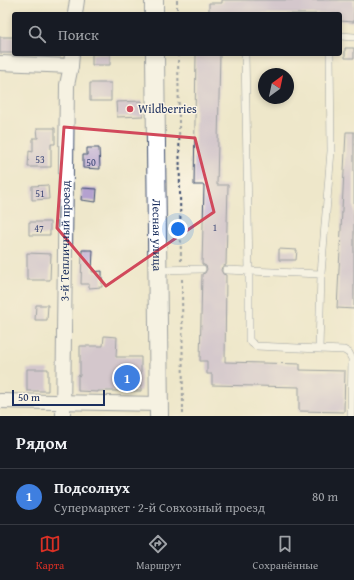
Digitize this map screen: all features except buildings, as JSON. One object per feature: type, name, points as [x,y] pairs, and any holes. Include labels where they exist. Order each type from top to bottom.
[{"type":"street","points":[[76,12],[77,0]]},
{"type":"street","points":[[154,0],[154,12]]},
{"type":"street","name":"Лесная улица","points":[[155,56],[159,410]]},
{"type":"street","points":[[0,63],[71,60]]},
{"type":"street","name":"3-й Тепличный проезд","points":[[63,409],[67,85],[71,60]]},
{"type":"street","points":[[0,401],[63,409],[159,410]]},
{"type":"lane","points":[[342,36],[354,37]]},
{"type":"lane","points":[[245,56],[250,271],[249,340],[256,346],[344,350],[349,353],[352,359],[353,393],[351,416]]},
{"type":"lane","points":[[319,349],[321,274],[331,151],[330,56]]},
{"type":"lane","points":[[158,270],[202,269]]},
{"type":"lane","points":[[226,270],[321,274]]},
{"type":"path","points":[[177,0],[177,12]]},
{"type":"path","points":[[178,56],[183,416]]},
{"type":"highlighted area","points":[[64,127],[195,138],[214,212],[106,286],[57,228]]},
{"type":"place","name":"Wildberries","points":[[130,109]]},
{"type":"place","name":"Подсолнух","points":[[127,378]]}]
